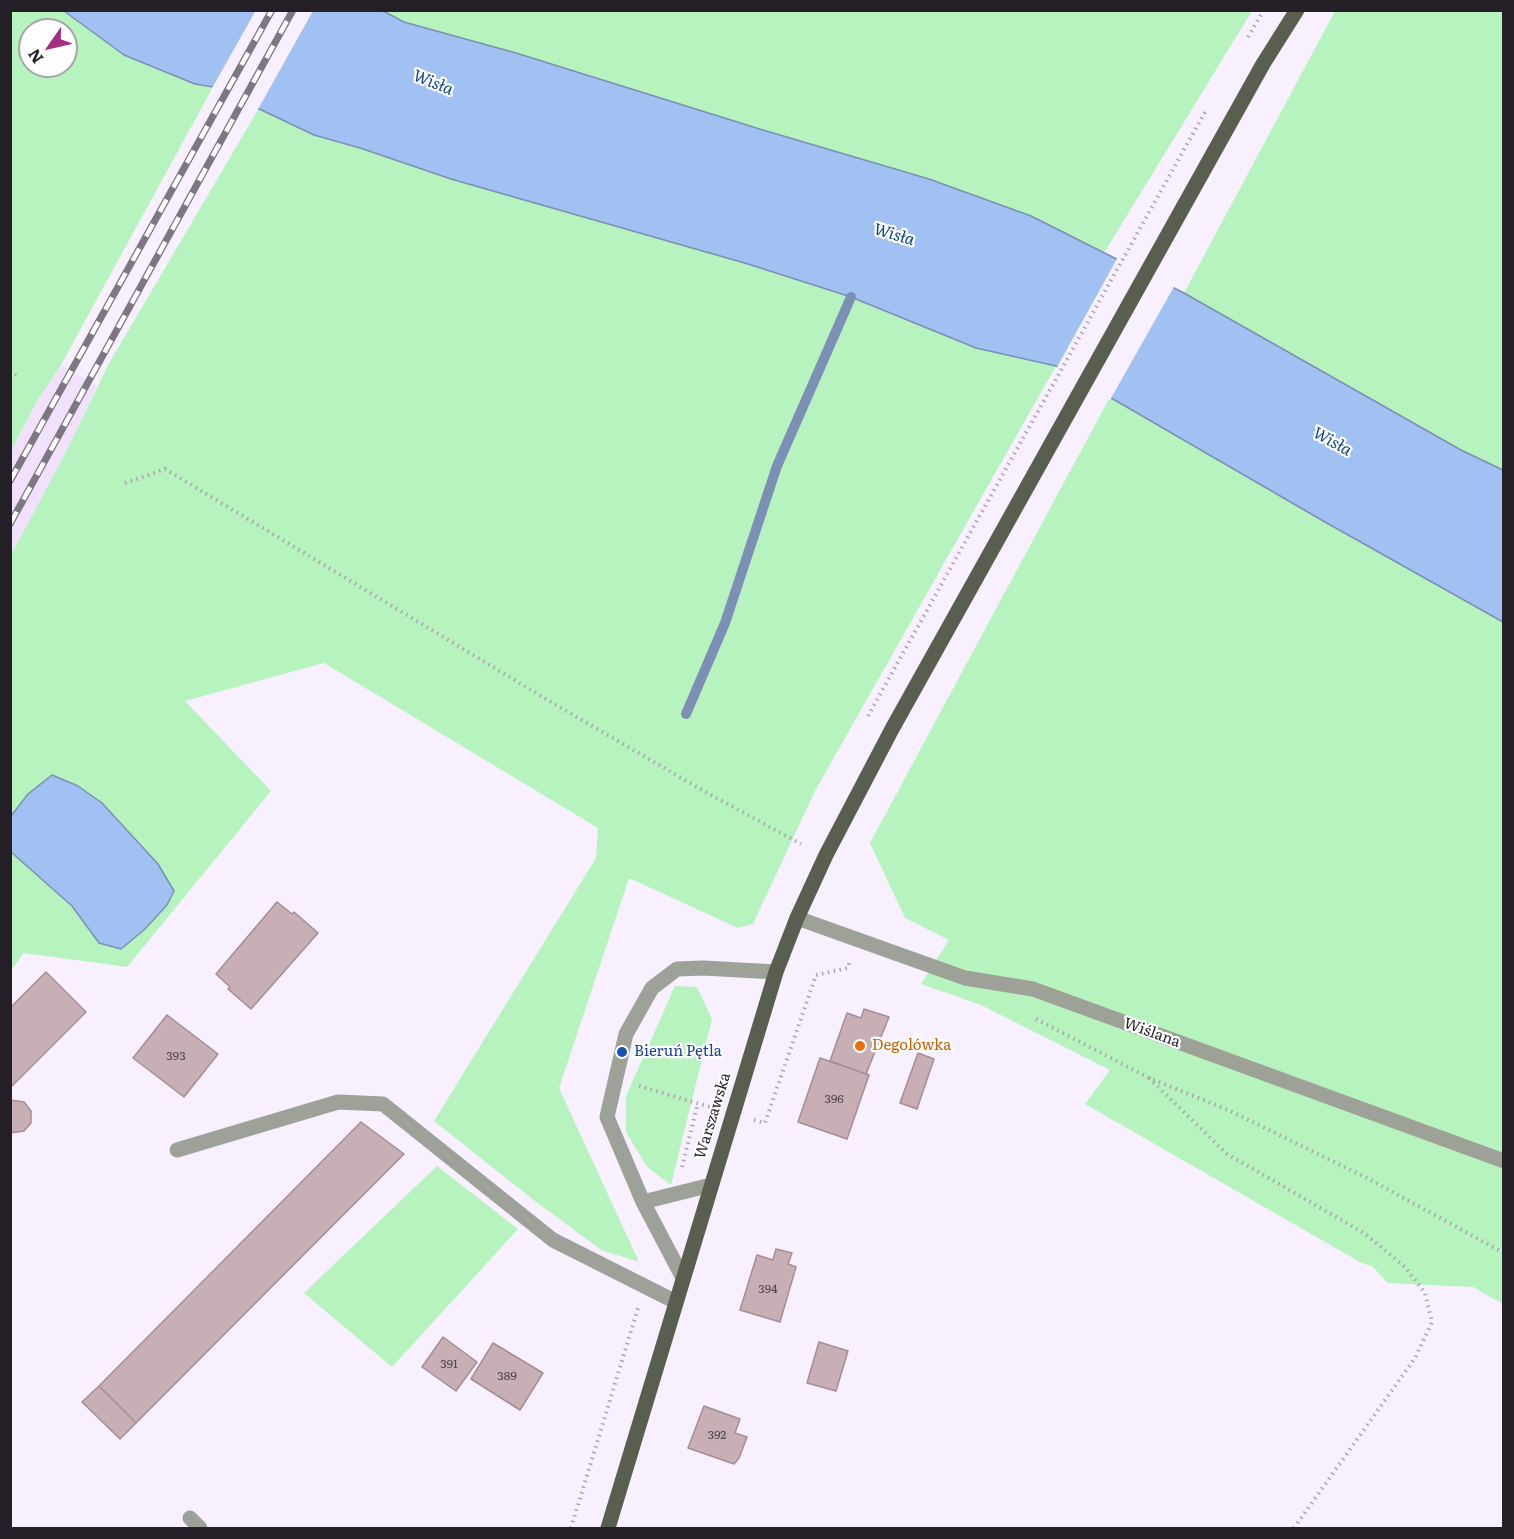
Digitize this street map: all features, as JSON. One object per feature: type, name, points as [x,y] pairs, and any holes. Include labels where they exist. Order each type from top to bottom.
[{"type":"main road","name":"Warszawska","points":[[608,1528],[776,972],[797,918],[826,855],[892,729],[1263,64],[1297,10]]},
{"type":"street","name":"Wiślana","points":[[797,918],[965,978],[1033,989],[1503,1161]]},
{"type":"street","points":[[683,1278],[643,1202],[607,1118],[626,1034],[652,988],[677,969],[704,968],[776,972]]},
{"type":"street","points":[[177,1150],[338,1102],[382,1104],[553,1240],[676,1302]]},
{"type":"street","points":[[643,1202],[711,1185]]},
{"type":"path","points":[[1246,41],[1264,10]]},
{"type":"path","points":[[868,716],[1206,111]]},
{"type":"path","points":[[10,371],[16,375]]},
{"type":"path","points":[[125,483],[165,469],[551,702],[702,790],[801,844]]},
{"type":"path","points":[[765,1123],[816,975],[848,968],[857,940]]},
{"type":"path","points":[[1034,1018],[1149,1078],[1228,1110],[1369,1179],[1503,1253]]},
{"type":"path","points":[[1149,1078],[1227,1154],[1364,1233],[1405,1268],[1425,1293],[1432,1322],[1415,1358],[1294,1528]]},
{"type":"path","points":[[616,1079],[698,1103]]},
{"type":"path","points":[[571,1528],[645,1286]]},
{"type":"shaded area","points":[[61,365],[97,386],[68,448],[11,555],[11,451],[37,401]]},
{"type":"green space","points":[[11,11],[64,11],[74,18],[18,18],[18,78],[78,78],[78,21],[124,55],[195,84],[213,87],[61,365],[37,401],[11,451]]},
{"type":"green space","points":[[383,11],[1252,11],[1104,253],[1031,216],[929,179],[404,22]]},
{"type":"green space","points":[[1335,11],[1503,11],[1503,470],[1461,450],[1184,293]]},
{"type":"green space","points":[[259,108],[314,135],[451,179],[748,264],[851,297],[976,348],[1056,366],[816,789],[753,924],[738,928],[629,878],[559,1088],[639,1262],[601,1250],[434,1121],[596,858],[598,828],[324,663],[185,701],[271,791],[127,967],[24,953],[11,970],[11,852],[72,906],[99,943],[123,827],[102,803],[78,786],[52,775],[25,798],[11,816],[11,555],[68,448],[108,365]]},
{"type":"green space","points":[[1110,397],[1503,622],[1503,1304],[1473,1287],[1388,1283],[1373,1267],[1360,1262],[1085,1104],[1110,1070],[981,1005],[921,984],[949,940],[905,918],[870,843]]},
{"type":"green space","points":[[675,986],[697,987],[712,1019],[671,1185],[647,1167],[626,1132],[626,1096]]},
{"type":"green space","points":[[437,1166],[518,1229],[392,1367],[304,1293]]},
{"type":"water","name":"Wisła","points":[[64,11],[383,11],[404,22],[516,53],[929,179],[1031,216],[1184,293],[1461,450],[1503,470],[1503,622],[1056,366],[976,348],[851,297],[748,264],[451,179],[314,135],[213,87],[195,84],[124,55],[78,21],[78,18],[74,18]]},
{"type":"water","points":[[52,775],[78,786],[102,803],[158,864],[174,891],[167,905],[145,929],[121,949],[99,943],[72,906],[11,852],[11,816],[28,794]]},
{"type":"pier","points":[[256,10],[313,11],[257,111],[211,90]]},
{"type":"pier","points":[[1118,257],[1175,285],[1110,400],[1056,369]]},
{"type":"building","points":[[277,902],[292,914],[294,912],[318,933],[251,1009],[228,989],[230,987],[216,974]]},
{"type":"building","points":[[46,972],[86,1012],[10,1088],[10,1008]]},
{"type":"building","points":[[864,1009],[889,1017],[866,1074],[830,1061],[847,1013],[861,1018]]},
{"type":"building","points":[[167,1015],[218,1054],[184,1097],[133,1058]]},
{"type":"building","points":[[918,1053],[934,1059],[917,1109],[900,1103]]},
{"type":"building","points":[[820,1058],[869,1075],[847,1139],[798,1122]]},
{"type":"building","points":[[10,1100],[24,1102],[31,1111],[31,1123],[24,1131],[10,1133]]},
{"type":"building","points":[[361,1122],[404,1154],[136,1423],[99,1386]]},
{"type":"building","points":[[776,1249],[792,1253],[788,1264],[796,1267],[780,1322],[740,1310],[757,1255],[773,1260]]},
{"type":"building","points":[[443,1337],[477,1362],[456,1391],[422,1367]]},
{"type":"building","points":[[819,1342],[848,1351],[836,1391],[807,1383]]},
{"type":"building","points":[[493,1343],[543,1373],[520,1410],[471,1379]]},
{"type":"building","points":[[99,1386],[136,1423],[120,1439],[82,1402]]},
{"type":"building","points":[[704,1406],[740,1419],[735,1433],[747,1437],[739,1458],[734,1464],[688,1448]]},
{"type":"waterway","points":[[686,714],[725,623],[777,466],[851,297]]},
{"type":"railway","points":[[10,481],[272,10]]},
{"type":"railway","points":[[10,524],[293,10]]},
{"type":"place","name":"Degolówka","points":[[860,1046]]},
{"type":"place","name":"Bieruń Pętla","points":[[622,1052]]}]
